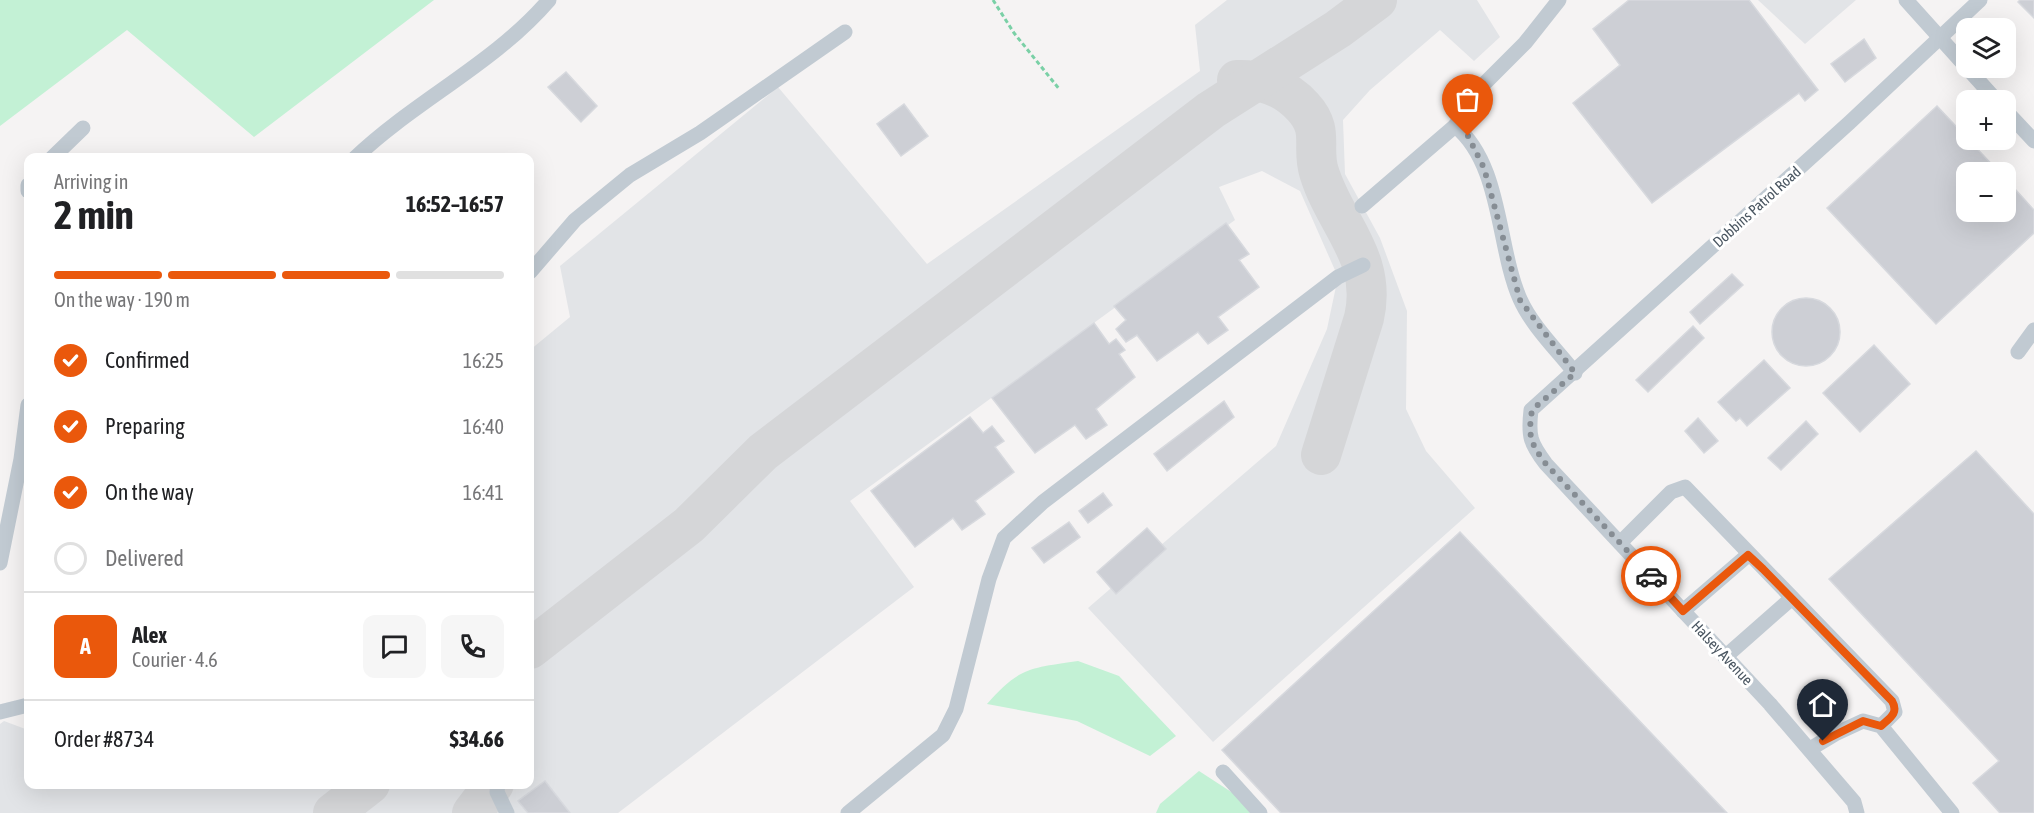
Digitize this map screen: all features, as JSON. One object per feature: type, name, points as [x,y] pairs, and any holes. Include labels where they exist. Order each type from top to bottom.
[{"type":"street","points":[[361,153],[383,131],[490,56],[531,21],[549,0]]},
{"type":"street","points":[[1362,206],[1455,126],[1482,86],[1525,43],[1559,0]]},
{"type":"street","points":[[1906,0],[1938,39],[1986,90]]},
{"type":"street","name":"Dobbins Patrol Road","points":[[1532,410],[1980,0]]},
{"type":"street","points":[[534,267],[575,219],[630,175],[700,133],[845,32]]},
{"type":"street","points":[[2016,122],[2034,141]]},
{"type":"street","points":[[1455,126],[1468,136],[1484,168],[1520,300],[1575,373]]},
{"type":"street","points":[[57,153],[83,128]]},
{"type":"street","points":[[848,813],[942,735],[956,709],[989,579],[1004,538],[1043,502],[1185,392],[1338,277],[1363,265]]},
{"type":"street","points":[[2018,352],[2034,330]]},
{"type":"street","name":"Halsey Avenue","points":[[1532,410],[1528,433],[1533,447],[1546,464],[1810,749],[1853,809]]},
{"type":"street","points":[[0,562],[24,436]]},
{"type":"street","points":[[1620,543],[1671,492],[1685,487],[1748,555],[1892,701],[1895,712],[1881,726]]},
{"type":"street","points":[[1683,611],[1748,555]]},
{"type":"street","points":[[1725,657],[1792,598]]},
{"type":"street","points":[[0,712],[24,706]]},
{"type":"street","points":[[1810,749],[1863,721],[1881,726],[1952,813]]},
{"type":"street","points":[[1222,772],[1260,813]]},
{"type":"street","points":[[497,789],[507,813]]},
{"type":"path","points":[[993,0],[1014,33],[1060,90]]},
{"type":"shaded area","points":[[1227,0],[1477,0],[1500,37],[1474,61],[1440,30],[1370,90],[1343,120],[1345,174],[1380,238],[1407,311],[1406,409],[1426,451],[1475,508],[1213,742],[1088,608],[1276,446],[1327,329],[1338,277],[1300,191],[1262,171],[1219,187],[1235,220],[850,501],[914,587],[618,813],[0,813],[0,724],[4,721],[24,728],[24,789],[534,789],[534,347],[570,317],[560,266],[778,87],[927,264],[1200,71],[1195,25]]},
{"type":"shaded area","points":[[1758,0],[1856,0],[1805,44]]},
{"type":"green space","points":[[0,0],[434,0],[254,137],[127,30],[0,126]]},
{"type":"green space","points":[[1078,661],[1119,676],[1176,736],[1150,756],[1077,721],[987,704],[1008,683],[1027,671],[1048,665]]},
{"type":"green space","points":[[1199,771],[1239,797],[1250,813],[1156,813],[1160,804]]},
{"type":"building","points":[[1629,0],[1749,0],[1818,90],[1805,101],[1799,93],[1652,203],[1573,103],[1620,65],[1593,29]]},
{"type":"building","points":[[2034,0],[2034,18],[2018,2]]},
{"type":"building","points":[[1864,39],[1876,58],[1845,82],[1831,64]]},
{"type":"building","points":[[566,72],[597,106],[581,122],[548,87]]},
{"type":"building","points":[[904,104],[928,136],[901,156],[877,124]]},
{"type":"building","points":[[1937,106],[1956,126],[1956,150],[1978,150],[1990,162],[1956,162],[1956,222],[2016,222],[2016,190],[2034,210],[2034,233],[1936,324],[1827,208]]},
{"type":"building","points":[[1226,223],[1249,254],[1239,260],[1259,287],[1218,317],[1228,330],[1208,344],[1198,332],[1157,361],[1137,335],[1126,342],[1116,329],[1126,320],[1114,306]]},
{"type":"building","points":[[1732,274],[1743,285],[1700,324],[1690,312]]},
{"type":"building","points":[[1799,298],[1813,298],[1825,303],[1835,313],[1840,332],[1835,351],[1825,361],[1813,366],[1799,366],[1787,361],[1777,351],[1772,339],[1772,325],[1777,313],[1787,303]]},
{"type":"building","points":[[1094,323],[1109,344],[1116,339],[1125,350],[1119,354],[1135,377],[1096,409],[1107,425],[1086,439],[1075,425],[1035,453],[992,398]]},
{"type":"building","points":[[1693,326],[1704,338],[1648,392],[1636,380]]},
{"type":"building","points":[[1874,345],[1910,384],[1860,432],[1823,393]]},
{"type":"building","points":[[1764,360],[1790,388],[1747,426],[1740,418],[1736,421],[1718,402]]},
{"type":"building","points":[[1224,401],[1234,417],[1167,471],[1154,454]]},
{"type":"building","points":[[970,417],[983,433],[992,426],[1004,441],[995,447],[1014,472],[975,501],[985,514],[962,530],[953,518],[915,547],[871,491]]},
{"type":"building","points":[[1698,418],[1718,441],[1704,453],[1685,431]]},
{"type":"building","points":[[1806,421],[1818,434],[1781,470],[1768,458]]},
{"type":"building","points":[[1976,451],[2034,514],[2034,813],[2000,813],[1973,783],[1999,761],[1829,579]]},
{"type":"building","points":[[1103,493],[1112,505],[1088,523],[1079,511]]},
{"type":"building","points":[[1069,522],[1080,537],[1044,563],[1032,548]]},
{"type":"building","points":[[1147,528],[1166,549],[1116,594],[1097,572]]},
{"type":"building","points":[[1460,532],[1727,813],[1281,813],[1222,750]]},
{"type":"building","points":[[545,781],[570,813],[528,813],[518,801]]},
{"type":"taxiway","points":[[534,646],[689,525],[763,452],[1211,110],[1338,29],[1377,0]]},
{"type":"taxiway","points":[[1237,80],[1255,81],[1273,86],[1296,100],[1310,116],[1316,131],[1319,172],[1326,191],[1353,242],[1365,277],[1367,296],[1364,318],[1321,455]]},
{"type":"taxiway","points":[[333,813],[364,789]]},
{"type":"taxiway","points":[[472,813],[490,789]]},
{"type":"way so far","points":[[1468,136],[1484,168],[1520,300],[1537,326],[1575,373],[1532,410],[1528,433],[1533,447],[1546,464],[1651,576]]},
{"type":"route","points":[[1651,576],[1683,611],[1748,555],[1763,569],[1892,701],[1896,708],[1881,726],[1863,721],[1823,741]]}]
